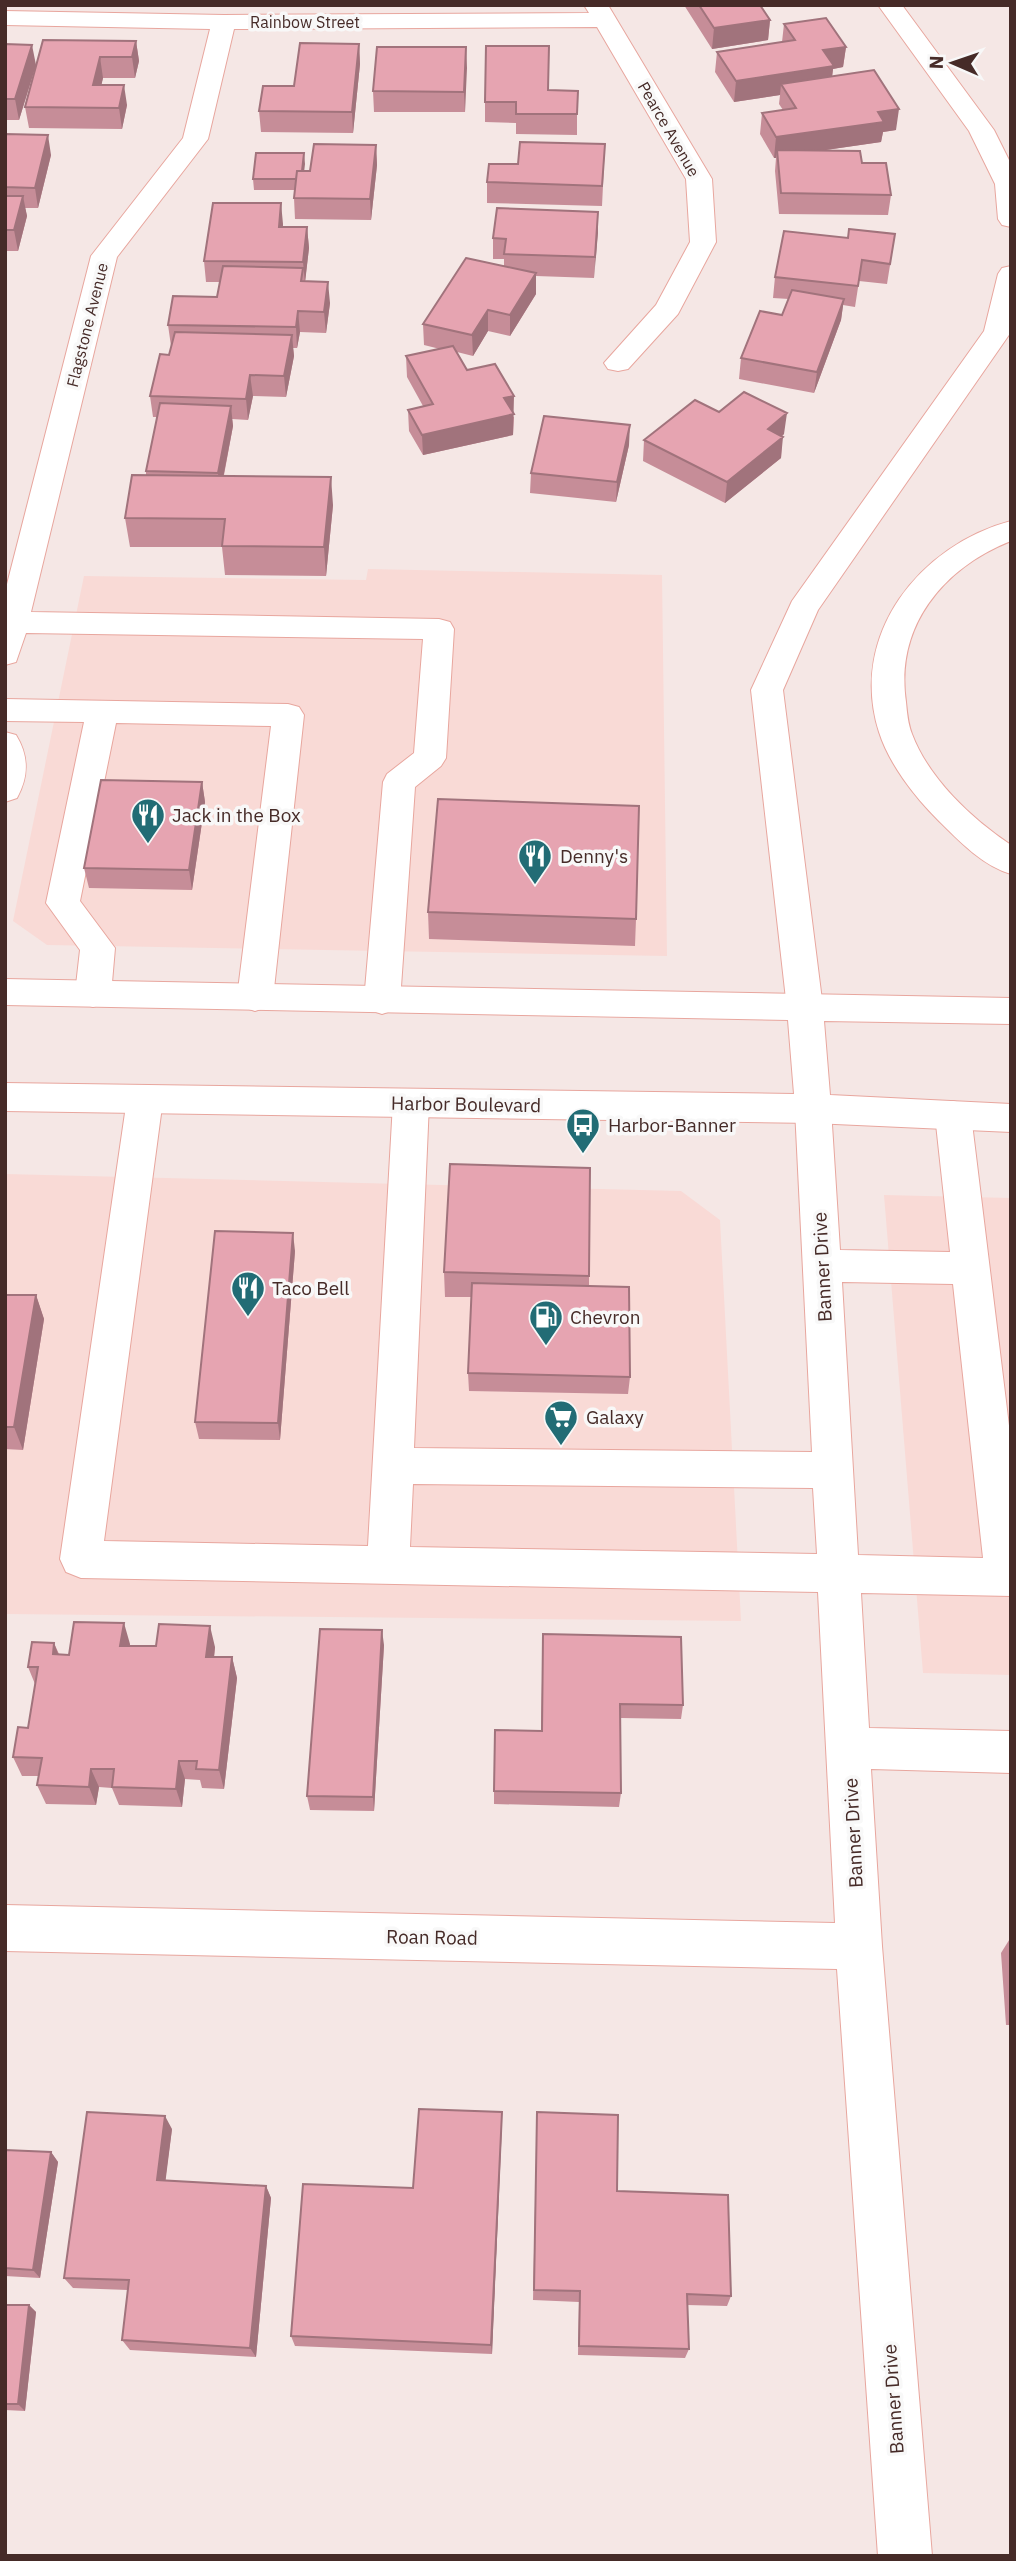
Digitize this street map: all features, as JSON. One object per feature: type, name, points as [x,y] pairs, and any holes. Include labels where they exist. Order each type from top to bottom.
[{"type":"main road","points":[[890,5],[981,130],[1008,184],[1011,219]]},
{"type":"main road","name":"Rainbow Street","points":[[5,18],[224,22],[601,13]]},
{"type":"main road","name":"Pearce Avenue","points":[[601,13],[699,179],[703,242],[668,308],[618,363]]},
{"type":"main road","name":"Flagstone Avenue","points":[[5,654],[9,622],[104,256],[195,139],[224,22]]},
{"type":"main road","name":"Banner Drive","points":[[905,2556],[859,1946],[813,1110],[805,1008],[767,690],[803,608],[998,331],[1011,274]]},
{"type":"main road","points":[[1011,530],[963,552],[930,579],[902,615],[889,653],[886,691],[896,736],[920,776],[952,815],[1011,862]]},
{"type":"main road","points":[[9,622],[439,629],[430,758],[399,782],[382,1001]]},
{"type":"main road","points":[[5,710],[288,715],[255,998]]},
{"type":"main road","points":[[93,994],[97,948],[63,903],[102,712]]},
{"type":"main road","points":[[5,743],[12,760],[5,790]]},
{"type":"main road","points":[[5,992],[1011,1011]]},
{"type":"main road","name":"Harbor Boulevard","points":[[5,1097],[813,1110],[1011,1118]]},
{"type":"main road","points":[[145,1099],[81,1559],[1008,1577],[953,1115]]},
{"type":"main road","points":[[388,1566],[411,1103]]},
{"type":"main road","points":[[822,1266],[971,1268]]},
{"type":"main road","points":[[393,1465],[834,1470]]},
{"type":"main road","points":[[849,1748],[1011,1752]]},
{"type":"main road","name":"Roan Road","points":[[5,1928],[859,1946]]},
{"type":"shaded area","points":[[368,569],[662,575],[667,956],[47,945],[13,921],[84,576],[366,580]]},
{"type":"shaded area","points":[[5,1174],[681,1191],[720,1220],[741,1621],[5,1614]]},
{"type":"shaded area","points":[[884,1195],[1011,1198],[1011,1675],[923,1673]]},
{"type":"building","points":[[699,5],[760,5],[770,20],[714,28]]},
{"type":"building","points":[[826,18],[846,47],[823,50],[834,66],[736,81],[717,52],[795,40],[784,24]]},
{"type":"building","points":[[43,40],[136,41],[132,57],[100,57],[93,85],[124,85],[119,108],[25,107]]},
{"type":"building","points":[[300,43],[359,44],[352,112],[259,111],[263,86],[294,86]]},
{"type":"building","points":[[5,44],[32,45],[15,99],[5,99]]},
{"type":"building","points":[[486,46],[549,46],[548,90],[578,91],[577,114],[516,114],[516,102],[485,102]]},
{"type":"building","points":[[377,47],[466,47],[464,92],[373,91]]},
{"type":"building","points":[[874,70],[899,109],[878,112],[884,122],[776,137],[762,113],[796,108],[781,84]]},
{"type":"building","points":[[5,134],[48,135],[35,188],[5,187]]},
{"type":"building","points":[[520,142],[605,144],[602,186],[487,182],[489,164],[518,164]]},
{"type":"building","points":[[314,144],[376,145],[370,199],[294,198],[297,171],[310,171]]},
{"type":"building","points":[[777,150],[860,151],[862,163],[886,163],[891,195],[781,193]]},
{"type":"building","points":[[256,153],[304,153],[302,171],[297,171],[296,179],[253,179]]},
{"type":"building","points":[[5,196],[23,196],[14,230],[5,230]]},
{"type":"building","points":[[213,203],[281,203],[279,227],[307,227],[303,262],[204,261]]},
{"type":"building","points":[[497,208],[598,212],[595,257],[504,254],[506,239],[493,238]]},
{"type":"building","points":[[849,229],[895,234],[890,264],[862,260],[858,286],[775,277],[784,231],[848,238]]},
{"type":"building","points":[[466,258],[536,273],[510,315],[488,310],[472,335],[423,324]]},
{"type":"building","points":[[223,266],[303,268],[301,281],[328,282],[324,312],[298,311],[296,327],[168,325],[173,296],[217,297]]},
{"type":"building","points":[[792,290],[844,299],[817,372],[741,358],[760,311],[782,315]]},
{"type":"building","points":[[175,332],[292,335],[284,376],[250,375],[246,399],[150,396],[160,354],[169,355]]},
{"type":"building","points":[[453,346],[467,370],[495,364],[514,396],[504,398],[514,414],[422,435],[408,410],[433,404],[406,356]]},
{"type":"building","points":[[744,392],[787,413],[768,429],[783,437],[727,482],[644,440],[695,400],[719,412]]},
{"type":"building","points":[[160,403],[231,406],[218,473],[146,471]]},
{"type":"building","points":[[544,416],[630,425],[617,482],[531,473]]},
{"type":"building","points":[[132,475],[331,477],[324,547],[222,546],[225,519],[125,518]]},
{"type":"building","name":"Jack in the Box","points":[[101,780],[202,782],[189,870],[84,868]]},
{"type":"building","name":"Denny's","points":[[438,799],[639,806],[636,919],[428,912]]},
{"type":"building","points":[[450,1164],[590,1168],[589,1276],[444,1272]]},
{"type":"building","points":[[215,1231],[293,1233],[278,1423],[195,1422]]},
{"type":"building","points":[[472,1283],[629,1287],[630,1377],[468,1373]]},
{"type":"building","points":[[5,1295],[36,1295],[14,1427],[5,1427]]},
{"type":"building","points":[[74,1622],[124,1623],[120,1646],[156,1646],[159,1624],[210,1626],[206,1657],[232,1657],[219,1770],[196,1769],[197,1761],[179,1761],[176,1789],[112,1787],[114,1769],[91,1769],[89,1787],[37,1785],[42,1758],[13,1757],[18,1727],[28,1728],[38,1667],[28,1667],[32,1642],[54,1643],[53,1654],[69,1655]]},
{"type":"building","points":[[320,1629],[382,1630],[373,1797],[307,1796]]},
{"type":"building","points":[[543,1634],[681,1637],[683,1705],[620,1704],[621,1793],[494,1791],[495,1730],[542,1731]]},
{"type":"building","points":[[419,2109],[502,2112],[491,2345],[291,2336],[303,2184],[413,2188]]},
{"type":"building","points":[[87,2112],[165,2116],[157,2180],[266,2186],[250,2348],[122,2340],[129,2280],[64,2278]]},
{"type":"building","points":[[537,2112],[618,2115],[617,2191],[728,2195],[731,2296],[687,2294],[689,2349],[579,2346],[580,2291],[534,2290]]},
{"type":"building","points":[[5,2150],[51,2152],[33,2270],[5,2268]]},
{"type":"building","points":[[5,2305],[29,2305],[18,2404],[5,2404]]},
{"type":"place","name":"Jack in the Box","points":[[148,845]]},
{"type":"place","name":"Denny's","points":[[535,886]]},
{"type":"place","name":"Harbor-Banner","points":[[583,1155]]},
{"type":"place","name":"Taco Bell","points":[[248,1318]]},
{"type":"place","name":"Chevron","points":[[546,1347]]},
{"type":"place","name":"Galaxy","points":[[561,1447]]}]
